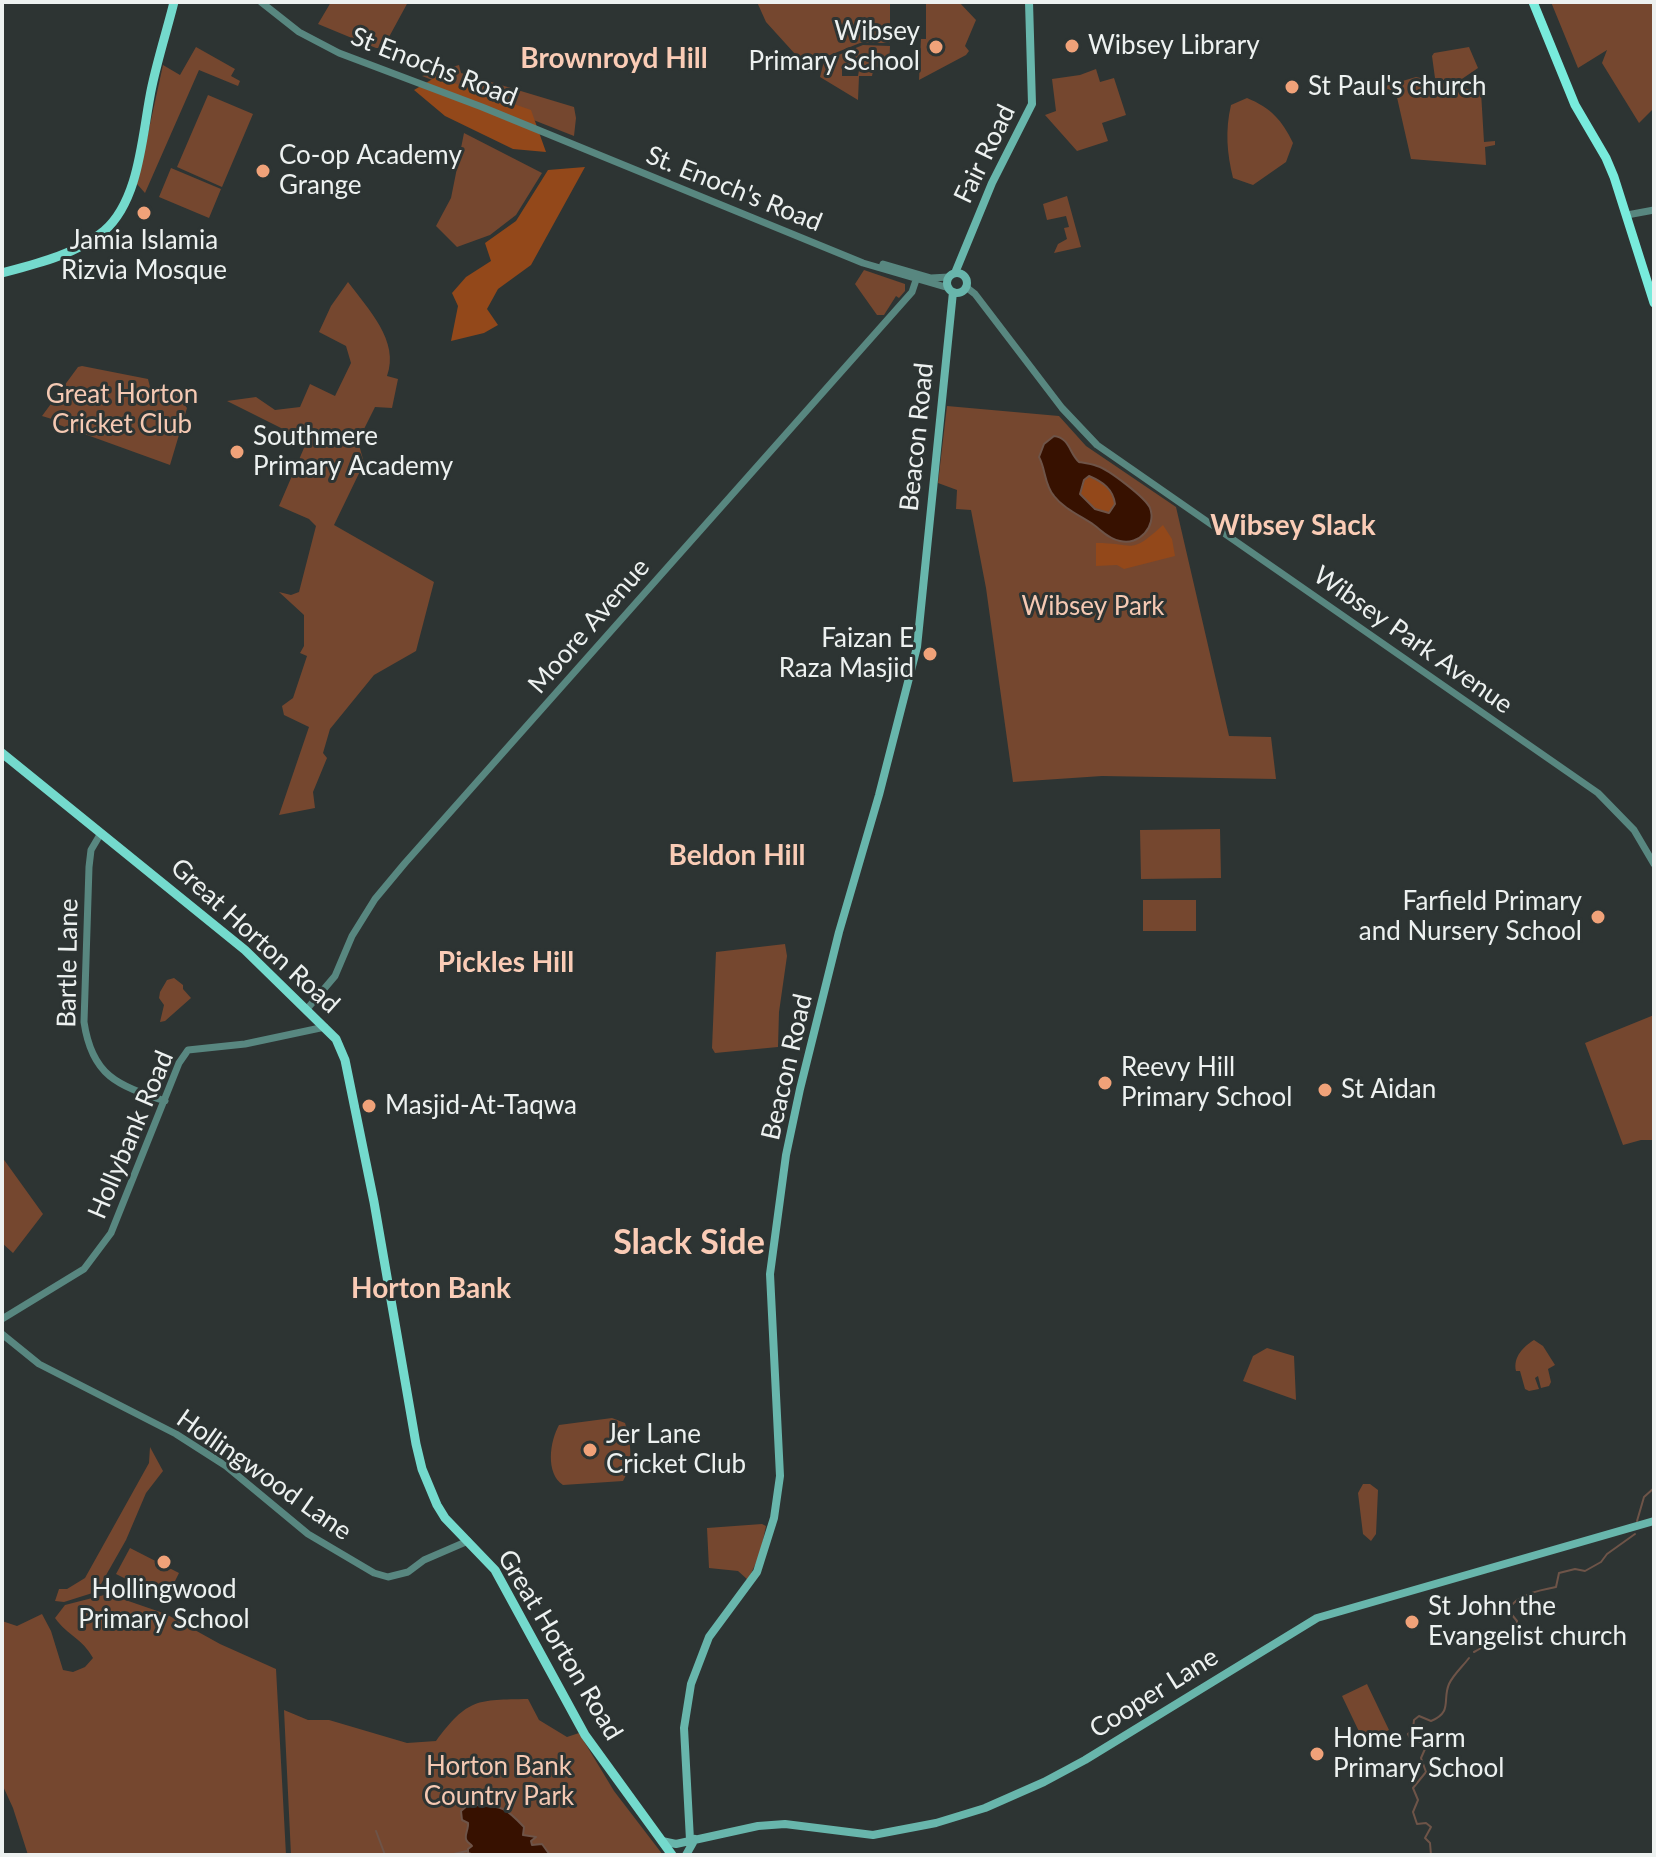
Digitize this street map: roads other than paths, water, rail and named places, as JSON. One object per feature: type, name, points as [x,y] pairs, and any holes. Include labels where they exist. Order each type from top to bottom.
[{"type":"highway","points":[[1533,2],[1580,114],[1606,158],[1654,303]]},
{"type":"main road","points":[[2,273],[56,257],[105,230],[126,204],[174,2]]},
{"type":"main road","name":"Fair Road","points":[[952,275],[992,183],[1032,104],[1029,2]]},
{"type":"main road","points":[[951,290],[961,292],[966,287],[965,276],[952,275]]},
{"type":"main road","name":"Beacon Road","points":[[693,1840],[684,1728],[691,1684],[709,1637],[757,1572],[774,1518],[780,1476],[770,1274],[786,1157],[839,932],[879,795],[917,647],[952,275]]},
{"type":"main road","name":"Great Horton Road","points":[[2,753],[245,950],[336,1039],[350,1082],[422,1469],[437,1505],[495,1570],[585,1735],[672,1855]]},
{"type":"main road","name":"Cooper Lane","points":[[672,1855],[693,1840],[758,1826],[785,1824],[873,1835],[936,1823],[984,1809],[1085,1760],[1317,1618],[1654,1521]]},
{"type":"main road","points":[[662,1841],[669,1844],[693,1840]]},
{"type":"main road","points":[[686,1855],[693,1840]]},
{"type":"street","name":"St Enochs Road","points":[[261,2],[299,32],[339,53],[600,156]]},
{"type":"street","name":"St. Enoch's Road","points":[[600,156],[863,263],[951,290]]},
{"type":"street","points":[[1627,215],[1654,210]]},
{"type":"street","name":"St. Enoch's Road","points":[[854,258],[931,278],[952,275]]},
{"type":"street","name":"Moore Avenue","points":[[307,1009],[335,976],[352,936],[375,899],[405,863],[912,292],[916,280]]},
{"type":"street","name":"Wibsey Park Avenue","points":[[966,287],[975,294],[1062,408],[1097,445],[1598,793],[1634,830],[1654,864]]},
{"type":"street","name":"Bartle Lane","points":[[101,833],[91,850],[89,867],[84,1022],[87,1041],[94,1059],[109,1076],[128,1089],[165,1101]]},
{"type":"street","name":"Hollybank Road","points":[[2,1319],[84,1269],[101,1248],[111,1233],[179,1063],[188,1050],[245,1044],[325,1027]]},
{"type":"street","name":"Hollingwood Lane","points":[[2,1334],[39,1364],[176,1434],[226,1466],[308,1534],[374,1573],[388,1577],[408,1572],[424,1560],[468,1541]]},
{"type":"waterway","points":[[1637,1521],[1644,1497],[1654,1488]]},
{"type":"waterway","points":[[1474,1652],[1516,1627],[1517,1621],[1508,1610],[1517,1600],[1556,1587],[1559,1573],[1575,1569],[1585,1571],[1635,1534]]},
{"type":"waterway","points":[[1431,1855],[1430,1843],[1425,1838],[1431,1827],[1426,1823],[1417,1824],[1413,1812],[1418,1800],[1413,1788],[1426,1772],[1421,1758],[1424,1743],[1410,1738],[1408,1734],[1419,1716],[1431,1721],[1442,1714],[1449,1684],[1469,1658]]},
{"type":"waterway","points":[[376,1831],[385,1855]]},
{"type":"waterway","points":[[449,1855],[467,1851]]},
{"type":"place","name":"Wibsey Library","points":[[1072,46]]},
{"type":"place","name":"Wibsey Primary School","points":[[936,47]]},
{"type":"place","name":"St Paul's church","points":[[1292,87]]},
{"type":"place","name":"Co-op Academy Grange","points":[[263,171]]},
{"type":"place","name":"Jamia Islamia Rizvia Mosque","points":[[144,213]]},
{"type":"place","name":"Southmere Primary Academy","points":[[237,452]]},
{"type":"place","name":"Faizan E Raza Masjid","points":[[930,654]]},
{"type":"place","name":"Farfield Primary and Nursery School","points":[[1598,917]]},
{"type":"place","name":"Reevy Hill Primary School","points":[[1105,1083]]},
{"type":"place","name":"St Aidan","points":[[1325,1090]]},
{"type":"place","name":"Masjid-At-Taqwa","points":[[369,1106]]},
{"type":"place","name":"Jer Lane Cricket Club","points":[[590,1450]]},
{"type":"place","name":"Hollingwood Primary School","points":[[164,1562]]},
{"type":"place","name":"St John the Evangelist church","points":[[1412,1622]]},
{"type":"place","name":"Home Farm Primary School","points":[[1317,1754]]},
{"type":"district","name":"Brownroyd Hill","points":[[614,59]]},
{"type":"district","name":"Wibsey Slack","points":[[1293,526]]},
{"type":"district","name":"Beldon Hill","points":[[737,856]]},
{"type":"district","name":"Pickles Hill","points":[[506,963]]},
{"type":"district","name":"Slack Side","points":[[689,1243]]},
{"type":"district","name":"Horton Bank","points":[[431,1289]]},
{"type":"park label","name":"Great Horton Cricket Club","points":[[122,410]]},
{"type":"park label","name":"Wibsey Park","points":[[1093,607]]},
{"type":"park label","name":"Horton Bank Country Park","points":[[499,1782]]}]
